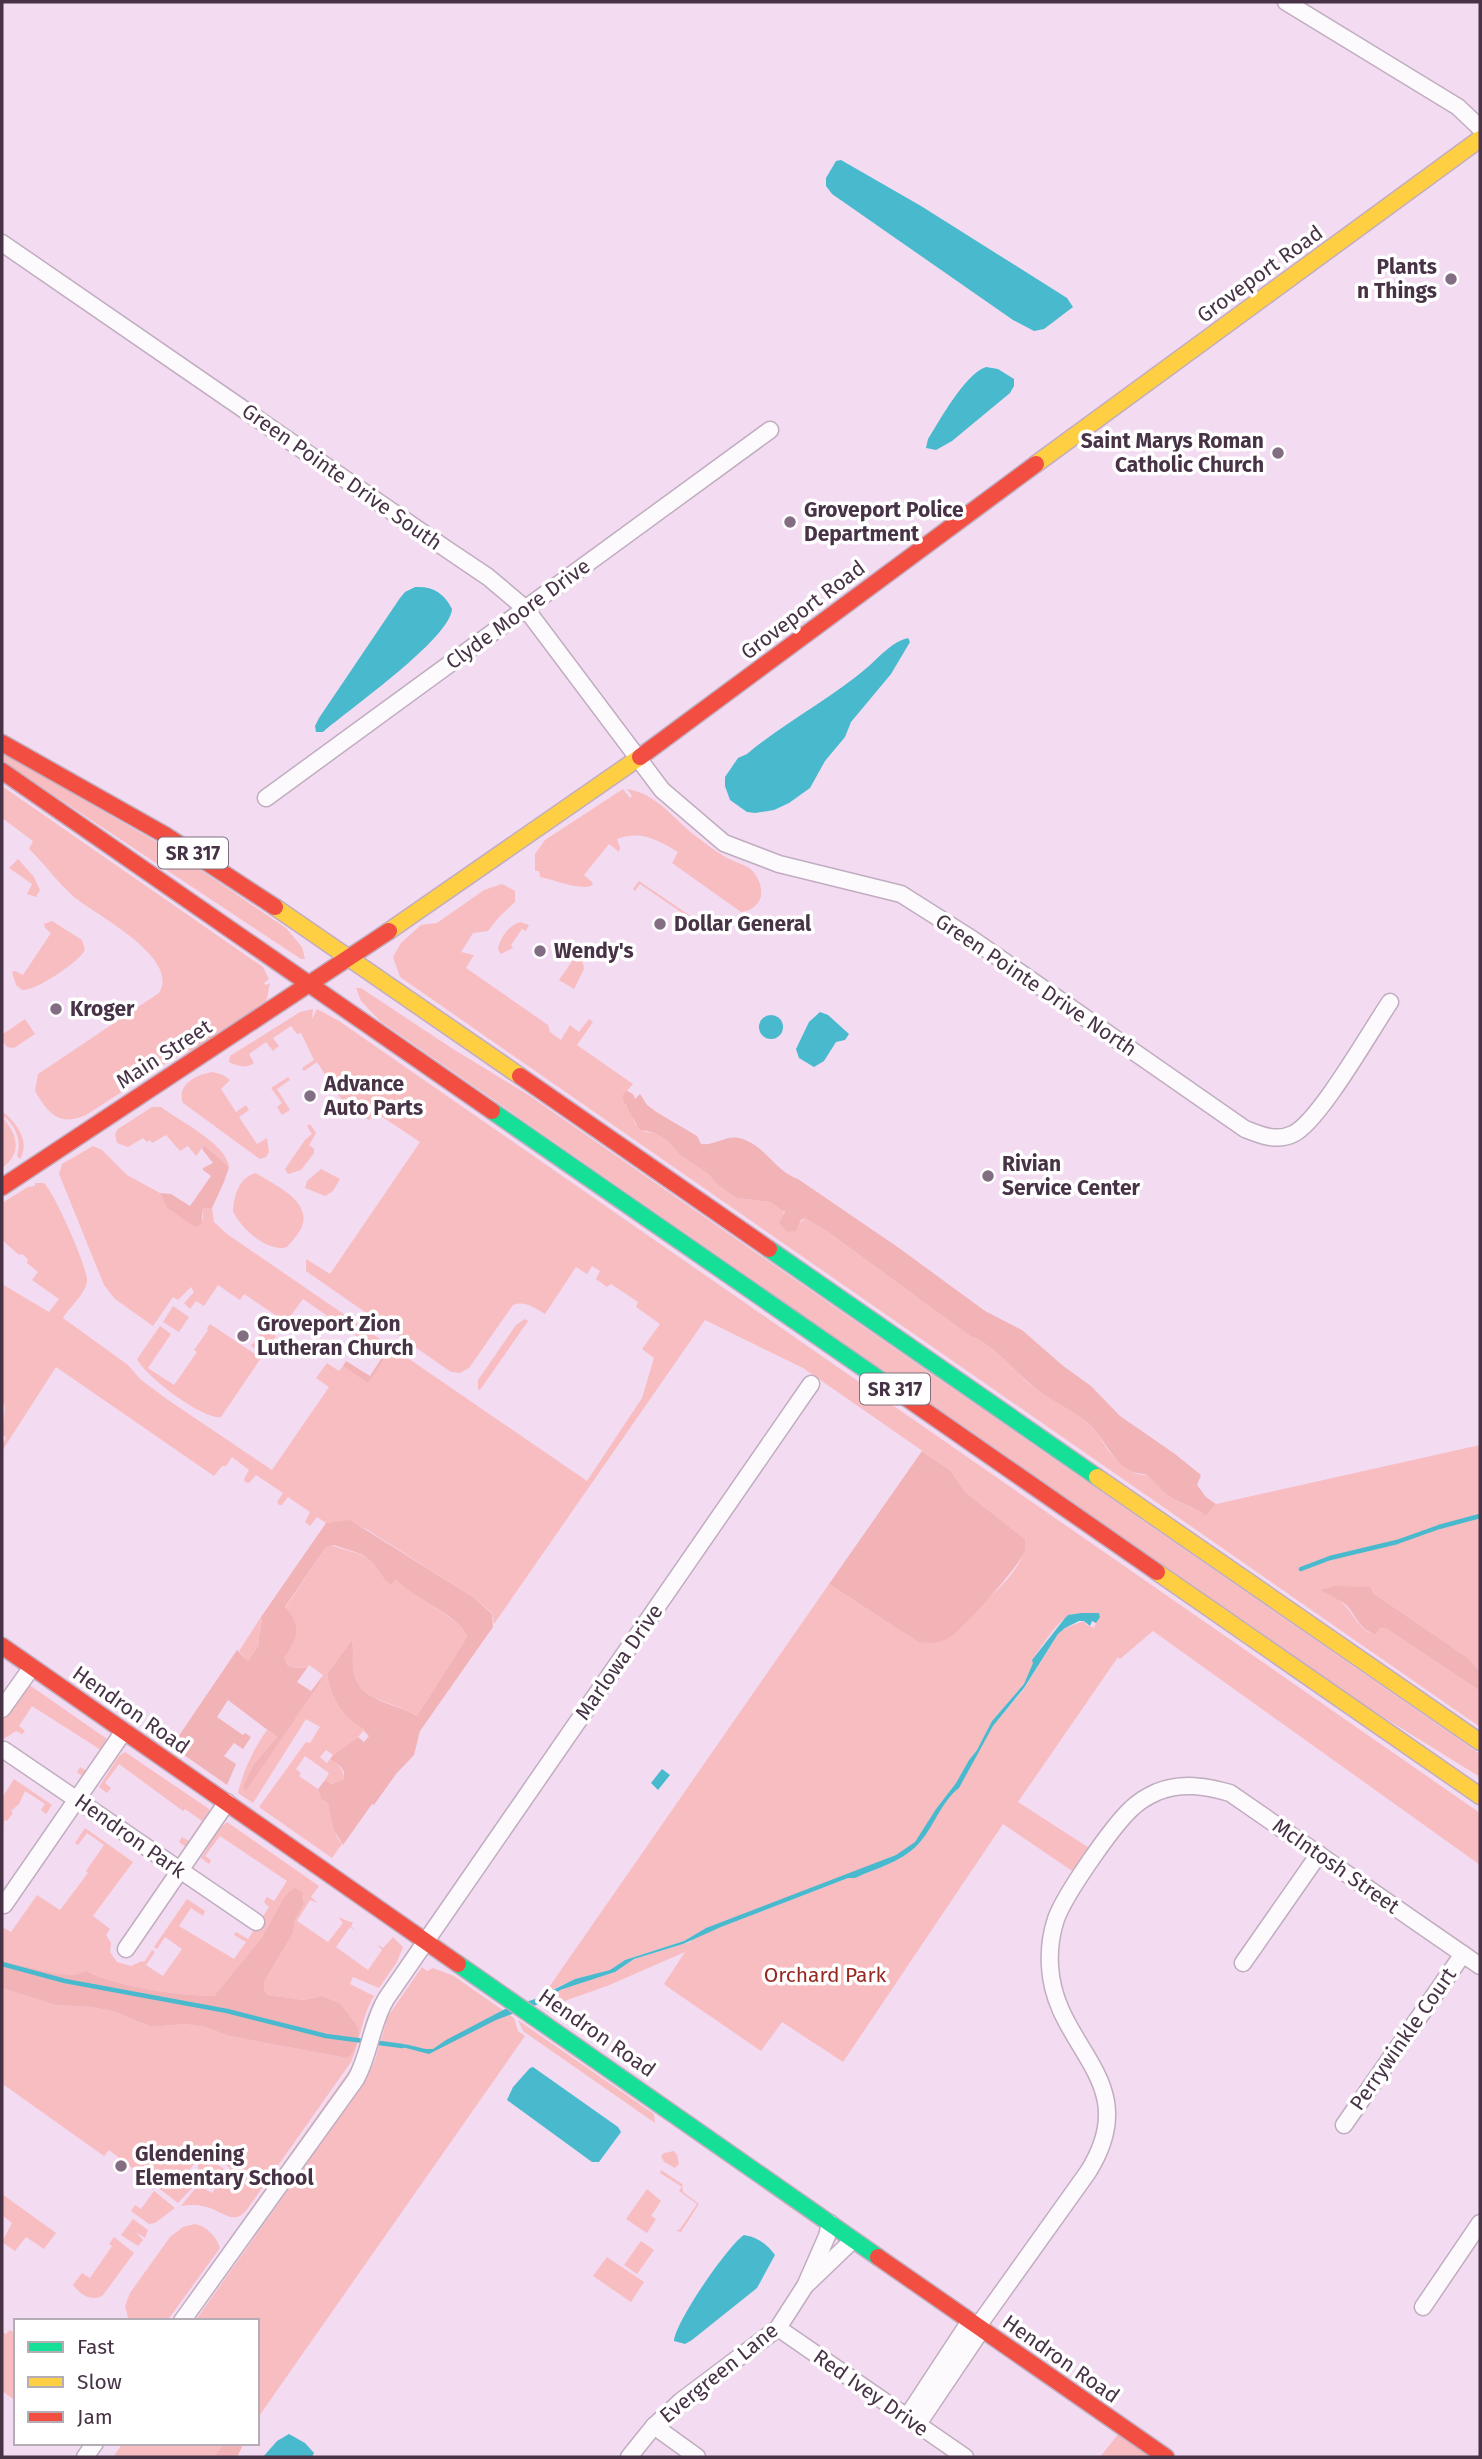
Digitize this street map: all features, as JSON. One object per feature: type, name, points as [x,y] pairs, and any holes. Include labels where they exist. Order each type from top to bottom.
[{"type":"main road","name":"Groveport Road","points":[[350,958],[639,758],[1480,139]]},
{"type":"main road","name":"SR 317","points":[[2,743],[174,841],[350,958],[1480,1742]]},
{"type":"main road","name":"SR 317","points":[[2,771],[1480,1796]]},
{"type":"main road","name":"Main Street","points":[[2,1187],[350,958]]},
{"type":"main road","name":"Hendron Road","points":[[2,1646],[1166,2457]]},
{"type":"street","points":[[1286,2],[1458,107],[1480,128]]},
{"type":"street","name":"Green Pointe Drive South","points":[[2,243],[461,559],[526,609],[639,758]]},
{"type":"street","name":"Clyde Moore Drive","points":[[266,798],[769,430]]},
{"type":"street","name":"Green Pointe Drive North","points":[[639,758],[662,790],[724,843],[789,867],[901,894],[972,939],[1245,1129],[1269,1138],[1293,1134],[1318,1112],[1390,1002]]},
{"type":"street","name":"Marlowa Drive","points":[[183,2319],[356,2079],[386,1999],[811,1384]]},
{"type":"street","points":[[2,1709],[32,1667]]},
{"type":"street","points":[[3,1904],[124,1731]]},
{"type":"street","name":"Hendron Park","points":[[4,1750],[256,1922]]},
{"type":"street","name":"McIntosh Street","points":[[977,2325],[1088,2172],[1103,2145],[1108,2124],[1103,2086],[1064,2015],[1052,1983],[1050,1950],[1056,1918],[1065,1900],[1130,1809],[1158,1791],[1185,1786],[1199,1786],[1230,1793],[1480,1966]]},
{"type":"street","points":[[126,1949],[226,1802]]},
{"type":"street","points":[[1243,1963],[1319,1854]]},
{"type":"street","name":"Perrywinkle Court","points":[[1344,2125],[1462,1954]]},
{"type":"street","name":"Evergreen Lane","points":[[805,2286],[830,2223]]},
{"type":"street","points":[[1423,2307],[1480,2223]]},
{"type":"street","name":"Evergreen Lane","points":[[629,2457],[653,2426],[681,2401],[778,2328],[805,2286],[853,2240]]},
{"type":"street","points":[[912,2421],[977,2325]]},
{"type":"street","name":"Red Ivey Drive","points":[[778,2328],[965,2457]]},
{"type":"street","points":[[653,2426],[698,2457]]},
{"type":"green space","points":[[2,753],[174,852],[286,928],[302,947],[305,959],[301,959],[2,761]]},
{"type":"green space","points":[[2,786],[263,967],[269,979],[264,983],[270,983],[266,1003],[217,1038],[171,1060],[86,1115],[68,1119],[55,1116],[35,1091],[38,1074],[159,993],[163,979],[158,965],[147,951],[73,896],[29,849],[33,841],[2,818]]},
{"type":"green space","points":[[623,789],[630,798],[632,796],[627,789],[648,796],[709,846],[752,871],[761,888],[761,897],[756,906],[741,912],[672,863],[678,852],[642,836],[617,839],[619,852],[609,844],[584,875],[593,883],[591,886],[573,886],[540,877],[539,871],[535,871],[535,854],[545,840]]},
{"type":"green space","points":[[18,859],[34,877],[40,890],[36,897],[27,894],[32,884],[9,868]]},
{"type":"green space","points":[[639,881],[689,915],[688,917],[640,884],[635,891],[633,889]]},
{"type":"green space","points":[[502,884],[515,891],[515,902],[488,931],[473,933],[461,952],[474,955],[466,968],[548,1025],[550,1032],[561,1040],[570,1025],[579,1032],[589,1019],[593,1022],[577,1045],[633,1084],[627,1091],[625,1105],[635,1124],[646,1132],[667,1140],[680,1155],[736,1198],[770,1202],[783,1210],[784,1216],[799,1224],[805,1218],[828,1232],[994,1351],[1036,1389],[1084,1419],[1127,1469],[1145,1475],[1174,1499],[1206,1516],[1216,1504],[1480,1445],[1480,1671],[1468,1658],[1373,1593],[1371,1587],[1341,1602],[1365,1630],[1370,1633],[1380,1628],[1387,1629],[1480,1691],[1480,1727],[400,977],[393,957],[401,943],[421,925],[437,923],[484,890]]},
{"type":"green space","points":[[52,921],[82,940],[85,950],[56,975],[22,990],[16,985],[12,972],[23,975],[51,933],[44,924]]},
{"type":"green space","points":[[520,922],[529,925],[526,931],[522,929],[511,945],[513,948],[501,954],[498,950],[502,937],[508,929]]},
{"type":"green space","points":[[575,957],[583,963],[584,969],[574,989],[559,980]]},
{"type":"green space","points":[[356,988],[361,988],[527,1094],[1480,1754],[1480,1777],[1375,1712],[380,1021],[361,1001]]},
{"type":"green space","name":"Orchard Park","points":[[313,1009],[312,1019],[317,1009],[339,1021],[1480,1813],[1480,1865],[1153,1631],[1120,1659],[1118,1657],[1018,1802],[1097,1853],[1081,1877],[1003,1824],[843,2062],[782,2022],[761,2051],[672,1990],[664,1984],[685,1952],[607,1986],[567,2000],[551,2010],[540,2003],[560,1990],[615,1972],[634,1959],[690,1942],[695,1937],[848,1878],[855,1878],[907,1854],[926,1835],[946,1799],[958,1788],[993,1726],[1024,1689],[1058,1634],[1065,1628],[1084,1621],[1094,1628],[1100,1615],[1075,1614],[1062,1620],[1032,1660],[1034,1662],[1024,1684],[992,1721],[956,1783],[916,1842],[909,1847],[896,1855],[815,1888],[706,1928],[684,1941],[625,1960],[611,1970],[575,1979],[545,1993],[829,1584],[918,1642],[969,1613],[998,1589],[1018,1565],[1025,1539],[965,1492],[950,1470],[803,1368],[705,1320],[494,1624],[492,1613],[473,1597],[366,1529],[350,1521],[326,1523],[317,1517],[310,1526],[305,1522],[310,1512],[288,1497],[279,1505],[277,1502],[283,1493],[256,1475],[249,1483],[245,1482],[249,1470],[232,1457],[214,1476],[56,1367],[2,1451],[6,1438],[2,1434],[5,1408],[2,1398],[2,1284],[49,1312],[59,1299],[32,1280],[38,1272],[27,1263],[28,1259],[2,1240],[2,1203],[28,1187],[35,1186],[35,1183],[44,1183],[49,1189],[63,1215],[86,1275],[87,1282],[83,1291],[63,1318],[128,1365],[140,1379],[168,1400],[272,1470],[329,1387],[316,1378],[327,1363],[339,1371],[343,1366],[368,1382],[386,1356],[303,1299],[277,1334],[275,1332],[283,1320],[244,1294],[240,1300],[218,1285],[204,1306],[196,1301],[190,1309],[184,1303],[194,1292],[191,1287],[178,1300],[173,1297],[153,1326],[115,1299],[104,1285],[59,1174],[62,1164],[93,1146],[102,1150],[127,1175],[160,1193],[166,1207],[203,1219],[203,1208],[212,1208],[214,1222],[227,1234],[587,1481],[642,1398],[654,1358],[642,1349],[660,1324],[636,1307],[638,1302],[611,1284],[607,1287],[596,1279],[600,1271],[592,1266],[587,1274],[576,1267],[545,1314],[526,1304],[513,1305],[469,1368],[460,1373],[451,1372],[306,1271],[306,1259],[330,1274],[420,1142],[375,1112],[369,1120],[351,1109],[342,1112],[338,1106],[343,1102],[317,1062],[304,1071],[302,1068],[314,1060],[301,1033],[297,1034],[291,1026],[273,1038],[279,1046],[273,1051],[266,1042],[249,1054],[254,1063],[251,1065],[242,1066],[229,1062],[230,1056],[300,1012]]},
{"type":"green space","points":[[25,1019],[35,1034],[14,1048],[7,1047],[2,1040],[3,1034]]},
{"type":"green space","points":[[213,1072],[230,1080],[221,1089],[236,1112],[246,1105],[249,1110],[239,1117],[257,1144],[267,1138],[269,1152],[266,1157],[260,1159],[183,1103],[182,1091],[189,1081]]},
{"type":"green space","points":[[288,1077],[290,1080],[277,1089],[290,1110],[282,1115],[277,1107],[282,1103],[271,1088]]},
{"type":"green space","points":[[152,1107],[161,1107],[201,1134],[220,1150],[229,1167],[204,1145],[196,1156],[188,1146],[180,1151],[166,1135],[152,1143],[143,1138],[128,1147],[117,1143],[115,1134],[118,1129]]},
{"type":"green space","points":[[2,1111],[17,1127],[24,1146],[20,1159],[17,1156],[17,1135],[5,1117],[16,1145],[13,1157],[2,1168]]},
{"type":"green space","points":[[310,1124],[316,1133],[309,1145],[314,1149],[314,1153],[301,1170],[288,1174],[285,1169],[312,1134],[307,1126]]},
{"type":"green space","points":[[321,1169],[340,1179],[333,1191],[325,1196],[305,1188],[307,1181]]},
{"type":"green space","points":[[256,1173],[290,1195],[302,1210],[304,1219],[301,1229],[287,1247],[280,1248],[263,1243],[242,1225],[233,1211],[236,1193],[242,1183]]},
{"type":"green space","points":[[173,1306],[189,1317],[179,1332],[163,1322]]},
{"type":"green space","points":[[525,1319],[528,1321],[480,1390],[478,1389],[478,1380],[516,1325]]},
{"type":"green space","points":[[210,1324],[261,1358],[221,1417],[201,1412],[175,1396],[151,1376],[137,1359],[160,1326],[171,1334],[148,1368],[174,1385],[197,1352],[194,1350]]},
{"type":"green space","points":[[265,1328],[276,1336],[263,1354],[251,1346]]},
{"type":"green space","points":[[330,1545],[360,1554],[373,1563],[390,1584],[396,1578],[446,1614],[467,1637],[417,1716],[378,1699],[362,1688],[353,1669],[352,1640],[327,1674],[331,1691],[339,1706],[350,1719],[365,1729],[333,1755],[326,1750],[320,1757],[327,1763],[330,1759],[337,1764],[343,1774],[341,1782],[337,1784],[325,1780],[329,1773],[305,1756],[296,1769],[301,1773],[299,1776],[318,1789],[321,1799],[328,1803],[337,1837],[342,1844],[332,1858],[259,1807],[320,1727],[306,1719],[253,1803],[238,1793],[250,1760],[267,1730],[277,1737],[253,1765],[243,1786],[245,1791],[322,1680],[323,1675],[309,1665],[307,1668],[291,1667],[285,1662],[283,1658],[295,1638],[295,1628],[285,1608]]},
{"type":"green space","points":[[261,1617],[259,1645],[248,1661],[239,1651]]},
{"type":"green space","points":[[28,1684],[107,1739],[107,1747],[86,1779],[77,1772],[80,1767],[87,1771],[101,1750],[32,1706],[19,1726],[25,1731],[22,1734],[16,1731],[2,1740],[2,1719]]},
{"type":"green space","points":[[125,1752],[209,1809],[209,1815],[187,1848],[179,1842],[182,1837],[189,1841],[202,1821],[185,1809],[183,1811],[119,1764],[105,1783],[111,1788],[107,1793],[99,1787],[119,1756]]},
{"type":"green space","points":[[14,1779],[52,1805],[46,1814],[41,1810],[45,1804],[25,1791],[2,1829],[2,1798]]},
{"type":"green space","points":[[227,1822],[319,1886],[311,1897],[318,1903],[310,1900],[297,1921],[328,1942],[343,1923],[338,1917],[353,1923],[351,1926],[356,1931],[350,1927],[336,1947],[368,1970],[382,1950],[377,1944],[383,1948],[393,1937],[403,1947],[397,1962],[379,1988],[353,1977],[350,1984],[374,1996],[366,2012],[351,2062],[248,2208],[236,2217],[203,2206],[181,2206],[198,2185],[212,2193],[230,2168],[204,2150],[185,2176],[196,2184],[178,2203],[109,2150],[104,2156],[4,2085],[2,2088],[2,1988],[55,2005],[113,2011],[151,2027],[185,2024],[205,2027],[229,2036],[347,2058],[356,2045],[359,2028],[340,2003],[322,1996],[304,2000],[268,1995],[264,1990],[264,1982],[293,1933],[295,1920],[304,1904],[303,1896],[282,1901],[262,1937],[214,1996],[148,1989],[86,1971],[74,1975],[54,1973],[2,1961],[4,1928],[11,1932],[37,1895],[60,1910],[88,1873],[86,1871],[104,1845],[87,1833],[78,1845],[75,1843],[85,1828],[133,1862],[93,1916],[110,1929],[106,1935],[111,1943],[110,1952],[117,1962],[131,1966],[144,1962],[152,1950],[155,1952],[146,1965],[163,1976],[182,1949],[165,1937],[157,1949],[154,1947],[187,1899],[205,1911],[203,1916],[191,1908],[179,1926],[234,1959],[246,1942],[234,1935],[236,1932],[248,1939],[269,1907],[264,1902],[267,1897],[274,1901],[287,1881],[220,1836],[205,1856],[211,1860],[209,1864],[201,1858],[220,1828]]},
{"type":"green space","points":[[422,1967],[427,1971],[433,1968],[454,1976],[514,2018],[518,2031],[525,2036],[259,2416],[259,2319],[196,2319],[366,2080],[388,2016]]},
{"type":"green space","points":[[377,1997],[379,2000],[356,2065],[250,2216],[243,2220],[351,2068]]},
{"type":"green space","points":[[518,2020],[654,2114],[655,2123],[523,2031]]},
{"type":"green space","points":[[674,2151],[679,2164],[675,2168],[664,2162],[661,2156]]},
{"type":"green space","points":[[205,2156],[224,2169],[210,2188],[200,2181],[198,2165]]},
{"type":"green space","points":[[661,2170],[682,2184],[683,2192],[699,2204],[681,2232],[676,2231],[697,2204],[679,2191],[682,2187],[660,2173]]},
{"type":"green space","points":[[647,2189],[661,2201],[651,2216],[656,2219],[647,2233],[626,2219]]},
{"type":"green space","points":[[154,2191],[175,2208],[155,2223],[149,2224],[131,2211],[135,2205],[141,2209]]},
{"type":"green space","points":[[2,2194],[56,2233],[44,2249],[26,2237],[15,2251],[2,2242],[12,2223],[2,2215]]},
{"type":"green space","points":[[133,2219],[148,2230],[145,2238],[136,2232],[143,2240],[138,2246],[121,2235]]},
{"type":"green space","points":[[195,2224],[203,2227],[220,2248],[168,2319],[128,2319],[125,2306],[130,2293],[170,2237],[183,2227]]},
{"type":"green space","points":[[114,2237],[134,2253],[103,2295],[95,2298],[86,2296],[73,2285],[82,2273],[90,2278],[112,2246],[109,2244]]},
{"type":"green space","points":[[641,2241],[654,2250],[637,2274],[624,2265]]},
{"type":"green space","points":[[607,2257],[644,2282],[631,2302],[593,2276]]},
{"type":"green space","points":[[10,2330],[14,2333],[14,2400],[2,2391],[2,2332],[6,2334]]},
{"type":"green space","points":[[1120,2432],[1156,2457],[1100,2457]]},
{"type":"green space","points":[[122,2445],[223,2445],[214,2457],[113,2457]]},
{"type":"shaded area","points":[[627,1091],[633,1094],[635,1099],[640,1094],[647,1105],[697,1136],[701,1144],[734,1137],[748,1141],[782,1170],[899,1248],[985,1311],[1022,1330],[1091,1386],[1120,1416],[1201,1475],[1197,1485],[1206,1497],[1216,1504],[1206,1516],[1166,1494],[1145,1474],[1126,1469],[1087,1422],[1036,1389],[987,1345],[970,1336],[828,1232],[805,1218],[801,1220],[796,1231],[787,1232],[779,1223],[785,1212],[770,1202],[736,1198],[680,1155],[667,1140],[639,1129],[623,1100]]},
{"type":"shaded area","points":[[204,1145],[229,1167],[212,1208],[203,1208],[201,1225],[195,1227],[166,1207],[160,1193],[171,1194],[190,1206],[211,1176],[203,1170],[213,1163],[202,1149]]},
{"type":"shaded area","points":[[362,1338],[386,1356],[368,1383],[343,1366],[346,1361],[370,1376],[383,1356],[360,1341]]},
{"type":"shaded area","points":[[922,1451],[950,1470],[965,1492],[1025,1539],[1025,1550],[1021,1558],[1003,1582],[957,1631],[942,1641],[934,1642],[918,1642],[829,1584]]},
{"type":"shaded area","points":[[350,1520],[473,1597],[492,1614],[493,1627],[420,1731],[414,1755],[396,1774],[374,1805],[372,1804],[343,1845],[334,1830],[328,1803],[321,1799],[318,1789],[325,1780],[332,1784],[343,1780],[344,1772],[330,1759],[333,1755],[358,1737],[364,1742],[369,1736],[339,1706],[331,1691],[327,1674],[352,1640],[353,1668],[361,1688],[378,1700],[417,1716],[467,1637],[455,1621],[396,1579],[391,1585],[373,1563],[361,1554],[334,1545],[326,1547],[285,1607],[291,1614],[296,1632],[284,1658],[285,1662],[293,1667],[307,1668],[297,1682],[311,1691],[321,1678],[322,1680],[245,1792],[243,1786],[253,1765],[277,1737],[228,1700],[217,1717],[243,1735],[245,1733],[251,1737],[243,1749],[234,1743],[224,1756],[236,1764],[227,1785],[174,1748],[176,1740],[237,1650],[248,1661],[259,1645],[261,1617],[326,1523]]},
{"type":"shaded area","points":[[1335,1586],[1371,1587],[1373,1593],[1468,1658],[1480,1671],[1480,1691],[1387,1629],[1380,1628],[1375,1634],[1369,1632],[1346,1605],[1320,1590]]},
{"type":"shaded area","points":[[295,1888],[302,1892],[304,1904],[295,1920],[293,1933],[264,1982],[264,1990],[268,1995],[304,2000],[322,1996],[340,2003],[359,2028],[355,2049],[347,2058],[229,2036],[205,2027],[185,2024],[151,2027],[113,2011],[55,2005],[2,1988],[2,1961],[54,1973],[74,1975],[86,1971],[148,1989],[214,1996],[262,1937],[282,1901]]},
{"type":"shaded area","points":[[223,2445],[243,2445],[237,2457],[214,2457]]},
{"type":"water","points":[[841,160],[921,206],[1067,298],[1073,307],[1044,329],[1034,331],[1013,320],[832,194],[826,186],[826,178],[836,161]]},
{"type":"water","points":[[986,367],[998,369],[1014,379],[1010,393],[952,441],[936,450],[926,448],[928,439],[954,398],[978,371]]},
{"type":"water","points":[[415,587],[433,589],[445,599],[452,609],[447,622],[435,638],[396,674],[323,732],[316,732],[315,726],[319,718],[400,598]]},
{"type":"water","points":[[908,638],[910,642],[891,674],[851,722],[845,737],[825,761],[810,788],[774,810],[755,813],[747,812],[730,800],[725,777],[738,758],[839,689],[892,646]]},
{"type":"water","points":[[820,1012],[828,1015],[849,1034],[845,1040],[836,1042],[824,1061],[814,1067],[799,1058],[796,1049],[809,1022]]},
{"type":"water","points":[[771,1015],[782,1022],[783,1027],[776,1038],[771,1039],[760,1032],[759,1027],[766,1016]]},
{"type":"water","points":[[1099,1613],[1100,1617],[1096,1623],[1092,1621],[1090,1626],[1079,1621],[1058,1634],[1024,1688],[993,1726],[959,1788],[948,1799],[921,1841],[907,1854],[855,1878],[848,1878],[683,1944],[634,1959],[615,1972],[560,1990],[544,2002],[496,2020],[429,2054],[398,2046],[402,2044],[433,2049],[507,2008],[535,1999],[575,1979],[610,1970],[625,1960],[684,1941],[706,1928],[896,1855],[915,1842],[977,1750],[992,1721],[1024,1684],[1032,1660],[1068,1615]]},
{"type":"water","points":[[662,1769],[670,1775],[658,1790],[651,1783]]},
{"type":"water","points":[[533,2067],[618,2127],[621,2132],[599,2162],[592,2162],[507,2100],[513,2087]]},
{"type":"water","points":[[744,2235],[761,2242],[775,2255],[757,2288],[692,2340],[685,2344],[674,2341],[676,2332],[703,2285],[726,2253]]},
{"type":"water","points":[[289,2434],[305,2443],[314,2453],[312,2457],[263,2457],[277,2441]]},
{"type":"waterway","points":[[1301,1569],[1330,1558],[1397,1542],[1480,1516]]},
{"type":"waterway","points":[[2,1964],[65,1981],[227,2011],[326,2036],[402,2046]]},
{"type":"traffic: fast","points":[[492,1111],[882,1381]]},
{"type":"traffic: fast","points":[[769,1249],[1097,1477]]},
{"type":"traffic: fast","points":[[458,1964],[878,2257]]},
{"type":"traffic: slow","points":[[1036,464],[1480,139]]},
{"type":"traffic: slow","points":[[389,931],[640,757]]},
{"type":"traffic: slow","points":[[275,907],[520,1076]]},
{"type":"traffic: slow","points":[[1097,1477],[1480,1742]]},
{"type":"traffic: slow","points":[[1157,1572],[1480,1796]]},
{"type":"traffic: jam","points":[[640,757],[1036,464]]},
{"type":"traffic: jam","points":[[2,743],[165,835],[275,907]]},
{"type":"traffic: jam","points":[[2,771],[492,1111]]},
{"type":"traffic: jam","points":[[2,1187],[389,931]]},
{"type":"traffic: jam","points":[[520,1076],[769,1249]]},
{"type":"traffic: jam","points":[[882,1381],[1157,1572]]},
{"type":"traffic: jam","points":[[2,1646],[458,1964]]},
{"type":"traffic: jam","points":[[878,2257],[1166,2457]]},
{"type":"place","name":"Plants n Things","points":[[1451,279]]},
{"type":"place","name":"Saint Marys Roman Catholic Church","points":[[1278,453]]},
{"type":"place","name":"Groveport Police Department","points":[[790,522]]},
{"type":"place","name":"Dollar General","points":[[660,924]]},
{"type":"place","name":"Wendy's","points":[[540,951]]},
{"type":"place","name":"Kroger","points":[[56,1009]]},
{"type":"place","name":"Advance Auto Parts","points":[[310,1096]]},
{"type":"place","name":"Rivian Service Center","points":[[988,1176]]},
{"type":"place","name":"Groveport Zion Lutheran Church","points":[[243,1336]]},
{"type":"place","name":"Glendening Elementary School","points":[[121,2166]]}]
